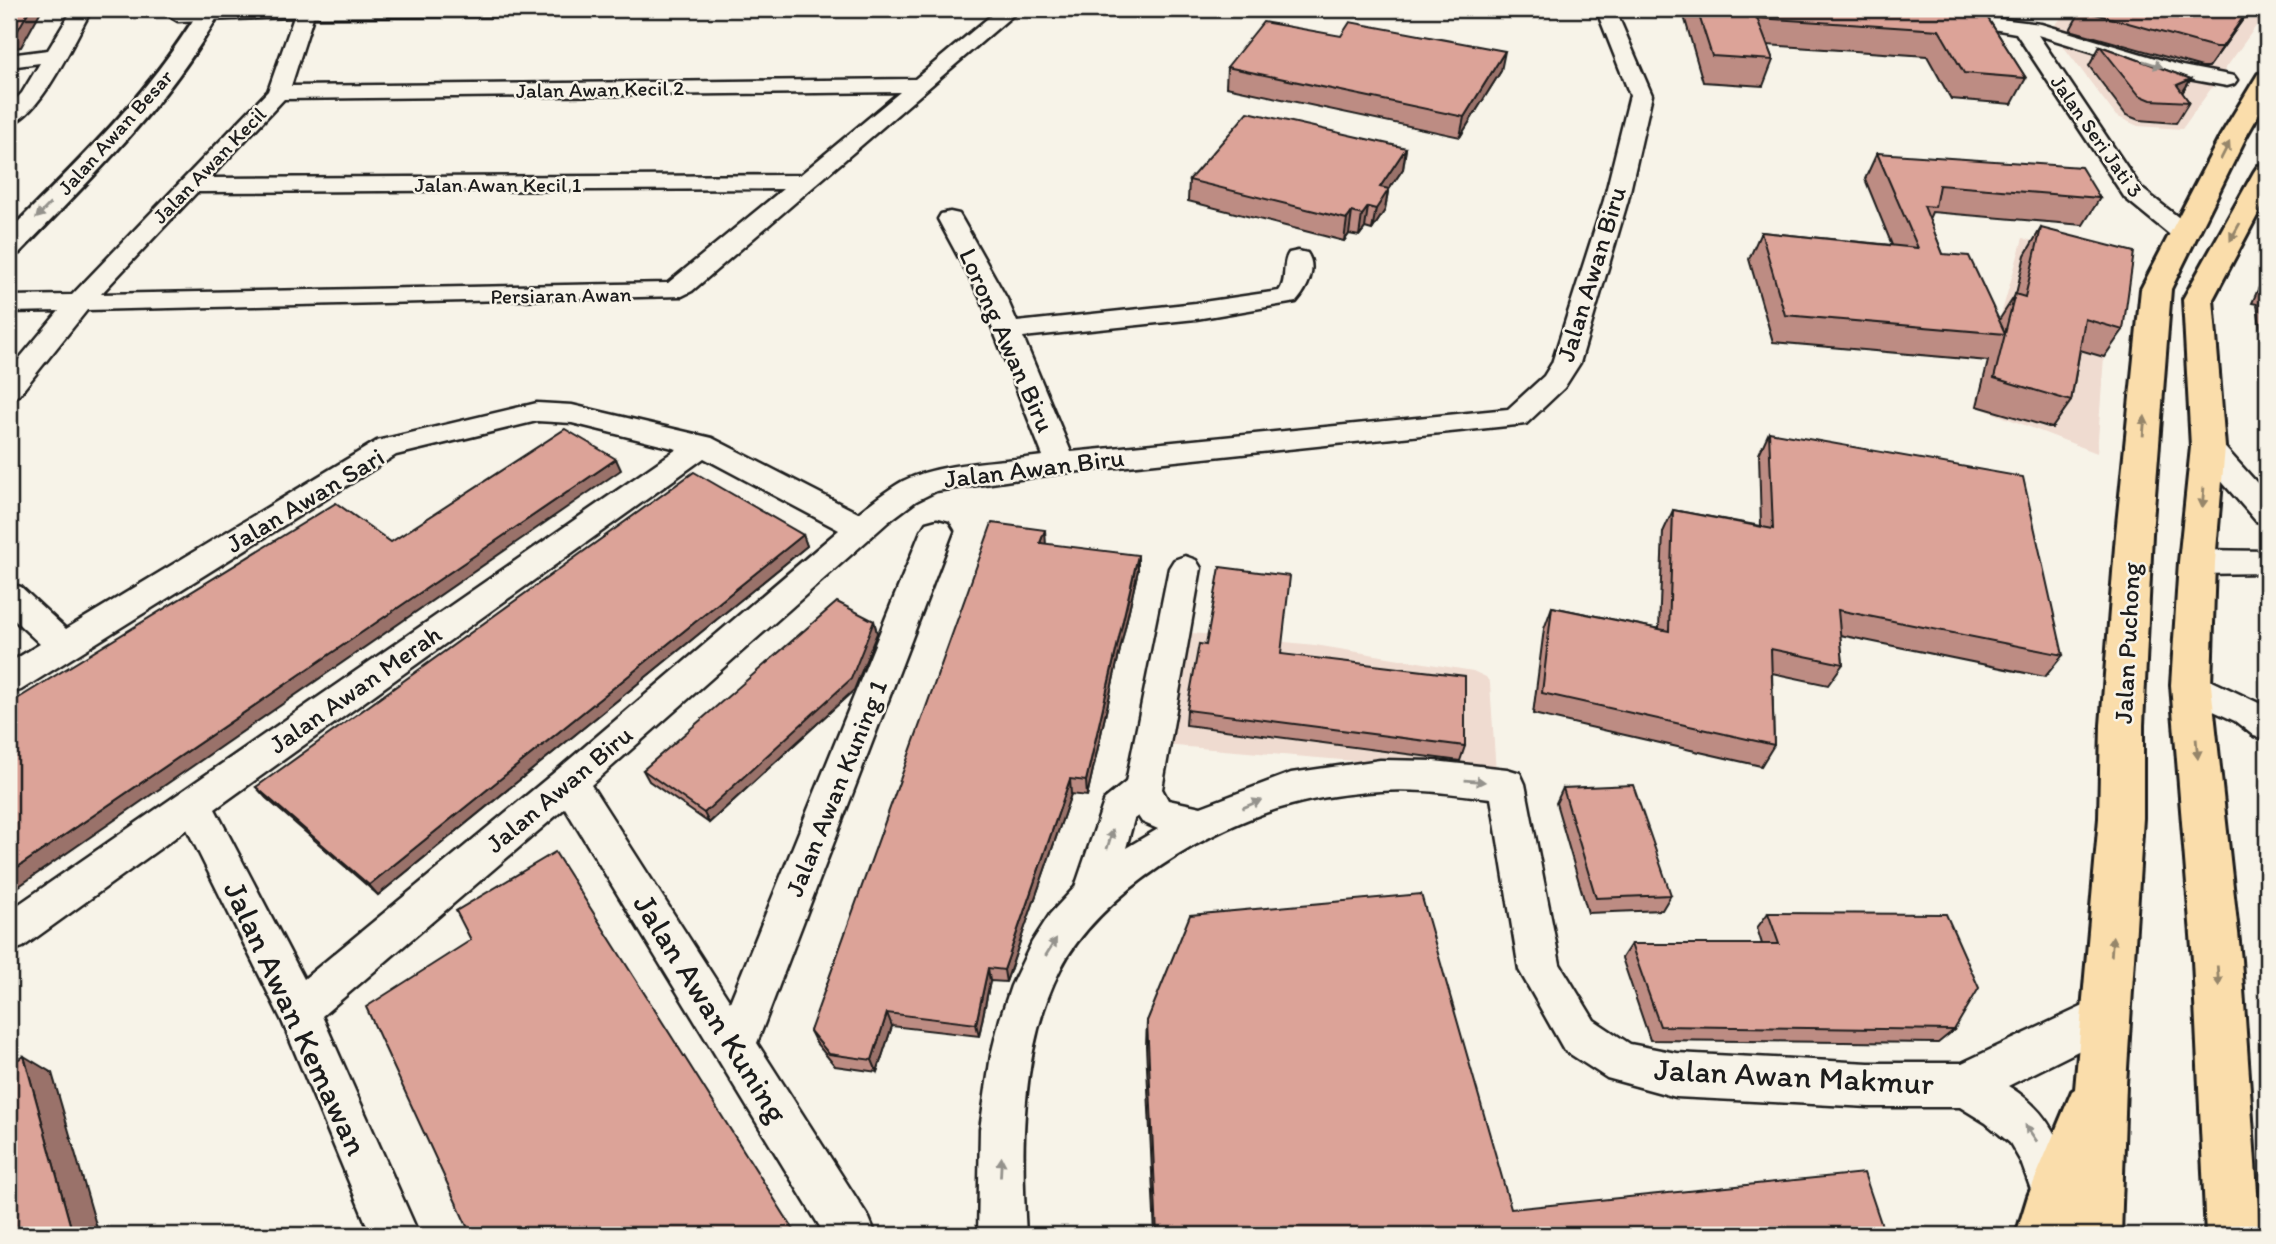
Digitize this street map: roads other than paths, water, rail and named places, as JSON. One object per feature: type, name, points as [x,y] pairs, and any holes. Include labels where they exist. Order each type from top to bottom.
[{"type":"main road","name":"Jalan Awan Besar","points":[[9,247],[134,118],[167,76],[211,10]]},
{"type":"main road","name":"Jalan Awan Besar","points":[[75,146],[133,84],[170,28]]},
{"type":"main road","name":"Jalan Puchong","points":[[2094,1235],[2101,1084],[2121,818],[2122,725],[2134,534],[2156,289],[2234,135],[2267,79]]},
{"type":"main road","points":[[2233,1235],[2219,986],[2191,685],[2197,562],[2208,447],[2198,299],[2267,172]]},
{"type":"main road","points":[[2049,1216],[2101,1084]]},
{"type":"street","points":[[9,118],[31,97],[82,9]]},
{"type":"street","points":[[170,28],[211,10],[605,9]]},
{"type":"street","name":"Persiaran Awan","points":[[9,304],[666,293],[683,286],[1010,9]]},
{"type":"street","name":"Jalan Awan Biru","points":[[298,1010],[569,782],[883,509],[929,482],[1061,463],[1516,417],[1554,382],[1566,363],[1616,200],[1641,95],[1605,9]]},
{"type":"street","points":[[1952,9],[1988,23],[2030,22],[2179,72],[2227,79]]},
{"type":"street","name":"Jalan Awan Kecil","points":[[9,389],[80,302],[278,93],[306,10]]},
{"type":"street","name":"Jalan Seri Jati 3","points":[[2030,22],[2133,193],[2183,233]]},
{"type":"street","points":[[9,61],[55,55]]},
{"type":"street","name":"Jalan Awan Kecil 2","points":[[278,93],[922,85]]},
{"type":"street","name":"Jalan Awan Kecil 1","points":[[189,185],[806,182]]},
{"type":"street","name":"Lorong Awan Biru","points":[[950,219],[994,299],[1061,463]]},
{"type":"street","points":[[1007,331],[1196,311],[1287,297],[1296,287],[1298,258]]},
{"type":"street","name":"Jalan Awan Sari","points":[[9,680],[62,645],[387,449],[537,412],[572,414],[702,445],[861,528]]},
{"type":"street","name":"Jalan Awan Merah","points":[[9,934],[702,445]]},
{"type":"street","points":[[2208,447],[2267,513]]},
{"type":"street","name":"Jalan Awan Kuning 1","points":[[734,1045],[937,531]]},
{"type":"street","points":[[2197,562],[2267,562]]},
{"type":"street","points":[[1185,568],[1143,790],[1155,811],[1177,820],[1204,824]]},
{"type":"street","points":[[9,596],[62,645]]},
{"type":"street","points":[[2191,685],[2247,711],[2267,726]]},
{"type":"street","name":"Jalan Awan Makmur","points":[[1002,1235],[1000,1192],[1006,1090],[1023,1014],[1045,956],[1067,922],[1092,897],[1168,840],[1283,791],[1391,774],[1507,784],[1540,970],[1579,1035],[1622,1063],[1676,1075],[1869,1085],[1964,1085],[2107,1014]]},
{"type":"street","name":"Jalan Awan Kuning","points":[[569,782],[852,1235]]},
{"type":"street","points":[[1092,897],[1118,810],[1143,790]]},
{"type":"street","name":"Jalan Awan Kemawan","points":[[193,803],[298,1010],[395,1235]]},
{"type":"street","points":[[1964,1085],[2001,1105],[2031,1132],[2039,1145],[2049,1216]]}]
